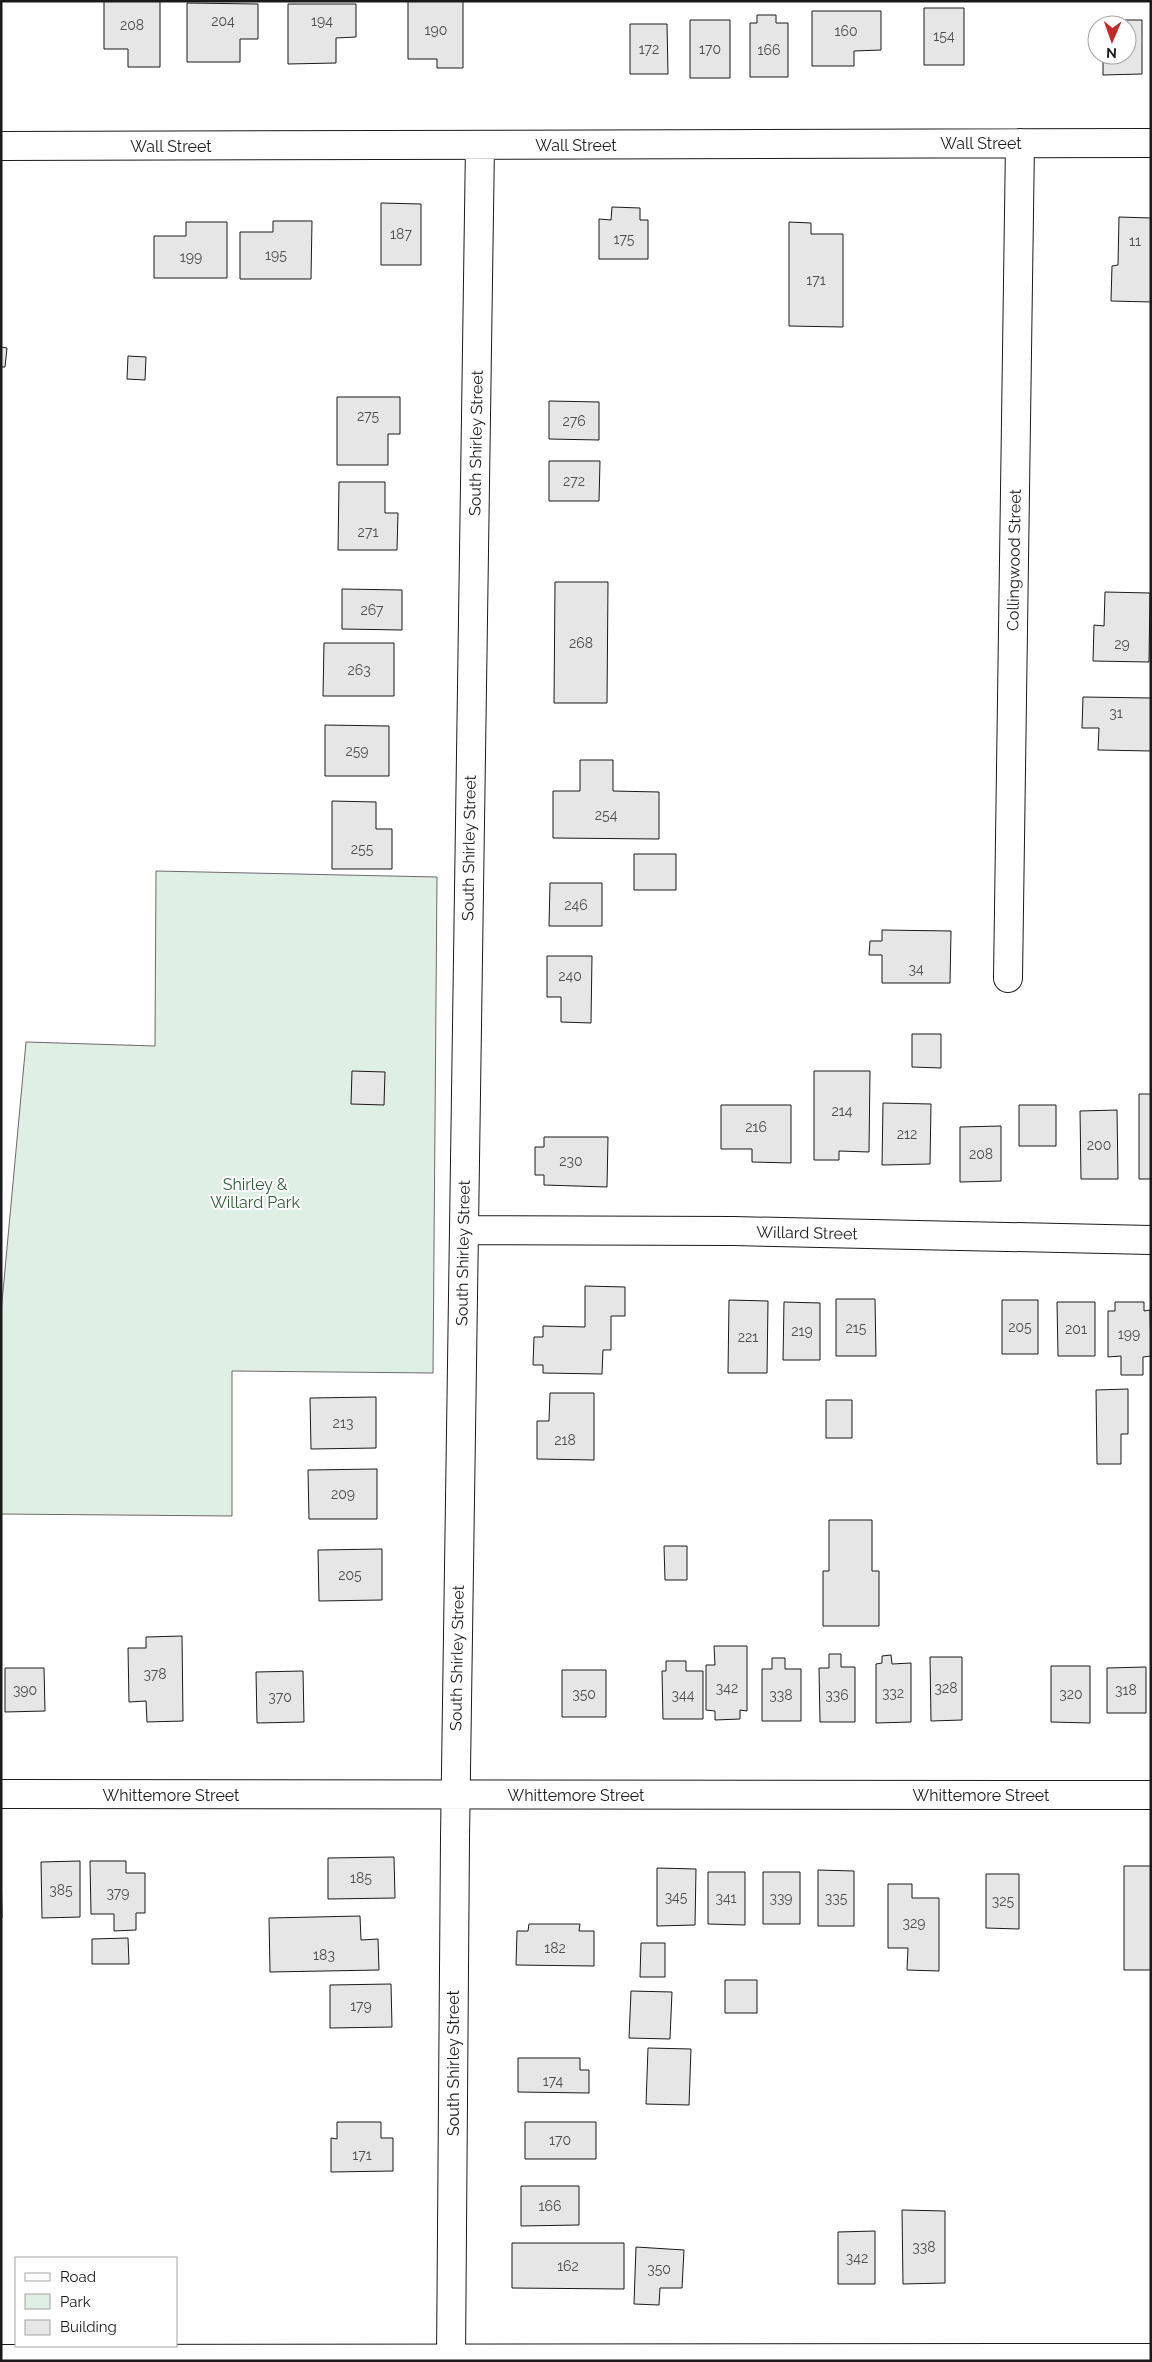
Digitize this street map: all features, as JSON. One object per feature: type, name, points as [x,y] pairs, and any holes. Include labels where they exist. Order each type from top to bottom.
[{"type":"street","name":"Collingwood Street","points":[[1008,978],[1020,143]]},
{"type":"street","name":"Wall Street","points":[[1,146],[1151,143]]},
{"type":"street","name":"South Shirley Street","points":[[451,2360],[455,1795],[480,145]]},
{"type":"street","name":"Willard Street","points":[[464,1230],[743,1232],[1151,1240]]},
{"type":"street","name":"Whittemore Street","points":[[1,1794],[1151,1795]]},
{"type":"street","points":[[1,2359],[1151,2358]]},
{"type":"green space","name":"Shirley & Willard Park","points":[[156,871],[437,877],[433,1373],[232,1371],[232,1516],[1,1514],[1,1313],[26,1042],[155,1046]]},
{"type":"building","points":[[104,1],[160,1],[160,67],[128,67],[128,49],[104,49]]},
{"type":"building","points":[[408,1],[463,1],[463,68],[437,68],[437,59],[408,59]]},
{"type":"building","points":[[187,3],[258,4],[258,39],[240,39],[240,62],[187,62]]},
{"type":"building","points":[[288,4],[356,4],[356,37],[336,38],[336,63],[288,64]]},
{"type":"building","points":[[924,8],[964,8],[964,65],[924,65]]},
{"type":"building","points":[[812,11],[881,11],[881,50],[854,51],[854,66],[812,66]]},
{"type":"building","points":[[757,15],[776,15],[776,23],[788,23],[788,77],[750,77],[750,23],[757,23]]},
{"type":"building","points":[[690,20],[730,20],[730,78],[690,78]]},
{"type":"building","points":[[1137,20],[1142,20],[1142,74],[1103,75],[1103,65],[1137,65]]},
{"type":"building","points":[[630,24],[667,24],[668,74],[630,74]]},
{"type":"building","points":[[381,203],[421,204],[421,265],[381,265]]},
{"type":"building","points":[[612,207],[640,208],[640,220],[648,220],[648,259],[599,259],[599,219],[611,220]]},
{"type":"building","points":[[1119,217],[1151,218],[1151,302],[1111,301],[1112,266],[1118,265]]},
{"type":"building","points":[[273,221],[312,221],[311,279],[240,279],[240,232],[273,232]]},
{"type":"building","points":[[186,222],[227,222],[227,278],[154,278],[154,236],[186,236]]},
{"type":"building","points":[[789,222],[811,223],[811,234],[843,234],[843,327],[789,326]]},
{"type":"building","points":[[1,347],[7,348],[5,367],[1,367]]},
{"type":"building","points":[[128,356],[146,357],[145,380],[127,379]]},
{"type":"building","points":[[337,397],[400,397],[400,434],[388,434],[388,465],[337,465]]},
{"type":"building","points":[[549,401],[599,402],[599,440],[549,439]]},
{"type":"building","points":[[549,461],[600,461],[599,501],[549,501]]},
{"type":"building","points":[[339,482],[385,482],[385,513],[398,513],[397,550],[338,550]]},
{"type":"building","points":[[555,582],[608,582],[607,703],[554,703]]},
{"type":"building","points":[[342,589],[402,590],[402,630],[342,629]]},
{"type":"building","points":[[1105,592],[1150,593],[1149,662],[1093,661],[1094,625],[1104,626]]},
{"type":"building","points":[[324,643],[394,643],[394,696],[323,696]]},
{"type":"building","points":[[1083,697],[1151,698],[1151,751],[1098,750],[1099,728],[1082,728]]},
{"type":"building","points":[[325,725],[389,726],[389,776],[325,776]]},
{"type":"building","points":[[580,760],[613,760],[613,791],[659,792],[659,839],[553,838],[553,791],[580,791]]},
{"type":"building","points":[[332,801],[376,802],[376,829],[392,829],[392,869],[332,869]]},
{"type":"building","points":[[634,854],[676,854],[676,890],[634,890]]},
{"type":"building","points":[[550,883],[602,883],[602,926],[549,926]]},
{"type":"building","points":[[882,930],[951,931],[950,983],[882,983],[882,955],[869,955],[870,941],[882,941]]},
{"type":"building","points":[[547,956],[592,956],[591,1023],[561,1022],[561,997],[547,997]]},
{"type":"building","points":[[912,1034],[941,1034],[941,1068],[912,1067]]},
{"type":"building","points":[[352,1071],[385,1072],[384,1105],[351,1104]]},
{"type":"building","points":[[814,1071],[870,1071],[869,1152],[839,1151],[839,1160],[814,1160]]},
{"type":"building","points":[[1139,1094],[1151,1094],[1151,1179],[1139,1179]]},
{"type":"building","points":[[883,1103],[931,1104],[930,1164],[882,1165]]},
{"type":"building","points":[[721,1105],[791,1105],[791,1163],[752,1162],[752,1149],[721,1149]]},
{"type":"building","points":[[1019,1105],[1056,1105],[1056,1146],[1019,1146]]},
{"type":"building","points":[[1117,1110],[1118,1179],[1081,1179],[1080,1111]]},
{"type":"building","points":[[1001,1126],[1001,1181],[960,1182],[960,1127]]},
{"type":"building","points":[[544,1137],[608,1137],[607,1187],[544,1185],[544,1175],[535,1175],[535,1147],[544,1147]]},
{"type":"building","points":[[585,1286],[625,1287],[625,1316],[611,1316],[611,1350],[603,1350],[602,1374],[543,1373],[543,1365],[533,1365],[534,1337],[543,1337],[543,1326],[585,1327]]},
{"type":"building","points":[[836,1299],[875,1299],[876,1356],[836,1356]]},
{"type":"building","points":[[729,1300],[768,1301],[767,1373],[728,1373]]},
{"type":"building","points":[[1002,1300],[1038,1300],[1038,1354],[1002,1354]]},
{"type":"building","points":[[784,1302],[820,1303],[820,1360],[783,1360]]},
{"type":"building","points":[[1057,1302],[1095,1302],[1095,1356],[1058,1356]]},
{"type":"building","points":[[1115,1302],[1144,1302],[1144,1311],[1150,1310],[1151,1356],[1143,1357],[1143,1375],[1121,1375],[1121,1356],[1108,1357],[1108,1311],[1115,1311]]},
{"type":"building","points":[[1128,1389],[1128,1434],[1121,1434],[1121,1464],[1097,1464],[1096,1390]]},
{"type":"building","points":[[550,1393],[594,1393],[594,1460],[537,1459],[537,1421],[549,1421]]},
{"type":"building","points":[[376,1397],[376,1448],[311,1449],[310,1398]]},
{"type":"building","points":[[826,1400],[852,1400],[852,1438],[826,1438]]},
{"type":"building","points":[[377,1469],[377,1519],[309,1519],[308,1470]]},
{"type":"building","points":[[829,1520],[872,1520],[872,1571],[879,1571],[879,1626],[823,1626],[823,1571],[829,1571]]},
{"type":"building","points":[[664,1546],[687,1546],[687,1580],[665,1580]]},
{"type":"building","points":[[382,1549],[382,1600],[319,1601],[318,1550]]},
{"type":"building","points":[[182,1636],[183,1721],[147,1722],[146,1701],[129,1702],[128,1648],[146,1648],[146,1637]]},
{"type":"building","points":[[714,1646],[747,1646],[747,1711],[740,1710],[740,1719],[715,1720],[715,1711],[706,1710],[706,1665],[715,1665]]},
{"type":"building","points":[[829,1654],[841,1654],[841,1667],[855,1667],[855,1722],[820,1722],[819,1668],[829,1668]]},
{"type":"building","points":[[891,1655],[892,1664],[911,1663],[911,1722],[876,1723],[876,1664],[882,1663],[882,1656]]},
{"type":"building","points":[[930,1657],[962,1657],[962,1720],[931,1721]]},
{"type":"building","points":[[772,1658],[785,1658],[785,1669],[801,1669],[801,1721],[762,1721],[762,1669],[772,1669]]},
{"type":"building","points":[[666,1661],[686,1661],[686,1671],[703,1671],[703,1719],[663,1719],[662,1671],[666,1671]]},
{"type":"building","points":[[1051,1666],[1090,1666],[1090,1723],[1051,1722]]},
{"type":"building","points":[[1146,1667],[1146,1713],[1107,1713],[1107,1668]]},
{"type":"building","points":[[5,1668],[44,1668],[45,1711],[5,1712]]},
{"type":"building","points":[[562,1670],[606,1670],[606,1717],[562,1717]]},
{"type":"building","points":[[303,1671],[304,1722],[257,1723],[256,1672]]},
{"type":"building","points":[[394,1857],[395,1898],[328,1899],[328,1858]]},
{"type":"building","points":[[1,1859],[2,1918],[1,1918]]},
{"type":"building","points":[[80,1861],[80,1917],[42,1918],[41,1862]]},
{"type":"building","points":[[90,1861],[126,1861],[126,1873],[145,1873],[145,1913],[136,1913],[136,1930],[114,1931],[114,1914],[91,1914]]},
{"type":"building","points":[[1124,1866],[1151,1866],[1151,1970],[1124,1970]]},
{"type":"building","points":[[657,1868],[696,1869],[695,1925],[657,1926]]},
{"type":"building","points":[[818,1870],[854,1871],[854,1926],[818,1926]]},
{"type":"building","points":[[708,1872],[745,1872],[745,1925],[708,1924]]},
{"type":"building","points":[[763,1872],[800,1872],[800,1924],[763,1924]]},
{"type":"building","points":[[986,1874],[1019,1874],[1019,1929],[986,1928]]},
{"type":"building","points":[[888,1884],[912,1884],[912,1898],[939,1898],[939,1971],[907,1970],[908,1948],[888,1948]]},
{"type":"building","points":[[360,1916],[361,1940],[378,1939],[379,1970],[270,1972],[269,1918]]},
{"type":"building","points":[[529,1924],[580,1924],[579,1931],[594,1931],[594,1966],[516,1965],[517,1931],[528,1931]]},
{"type":"building","points":[[128,1938],[129,1964],[92,1964],[92,1939]]},
{"type":"building","points":[[641,1943],[665,1943],[665,1977],[640,1977]]},
{"type":"building","points":[[725,1980],[757,1980],[757,2013],[725,2013]]},
{"type":"building","points":[[391,1984],[392,2027],[330,2028],[330,1985]]},
{"type":"building","points":[[631,1991],[672,1992],[670,2039],[629,2038]]},
{"type":"building","points":[[648,2048],[691,2049],[689,2105],[646,2104]]},
{"type":"building","points":[[518,2058],[580,2058],[580,2070],[589,2070],[589,2093],[518,2092]]},
{"type":"building","points":[[337,2122],[381,2122],[381,2138],[393,2138],[393,2171],[331,2172],[331,2138],[337,2139]]},
{"type":"building","points":[[525,2122],[596,2122],[596,2159],[525,2159]]},
{"type":"building","points":[[521,2186],[579,2186],[579,2225],[521,2226]]},
{"type":"building","points":[[902,2210],[945,2211],[945,2283],[903,2284]]},
{"type":"building","points":[[875,2231],[875,2284],[838,2284],[838,2232]]},
{"type":"building","points":[[512,2243],[624,2243],[624,2289],[512,2288]]},
{"type":"building","points":[[636,2247],[684,2250],[682,2288],[660,2288],[659,2305],[634,2304]]}]
